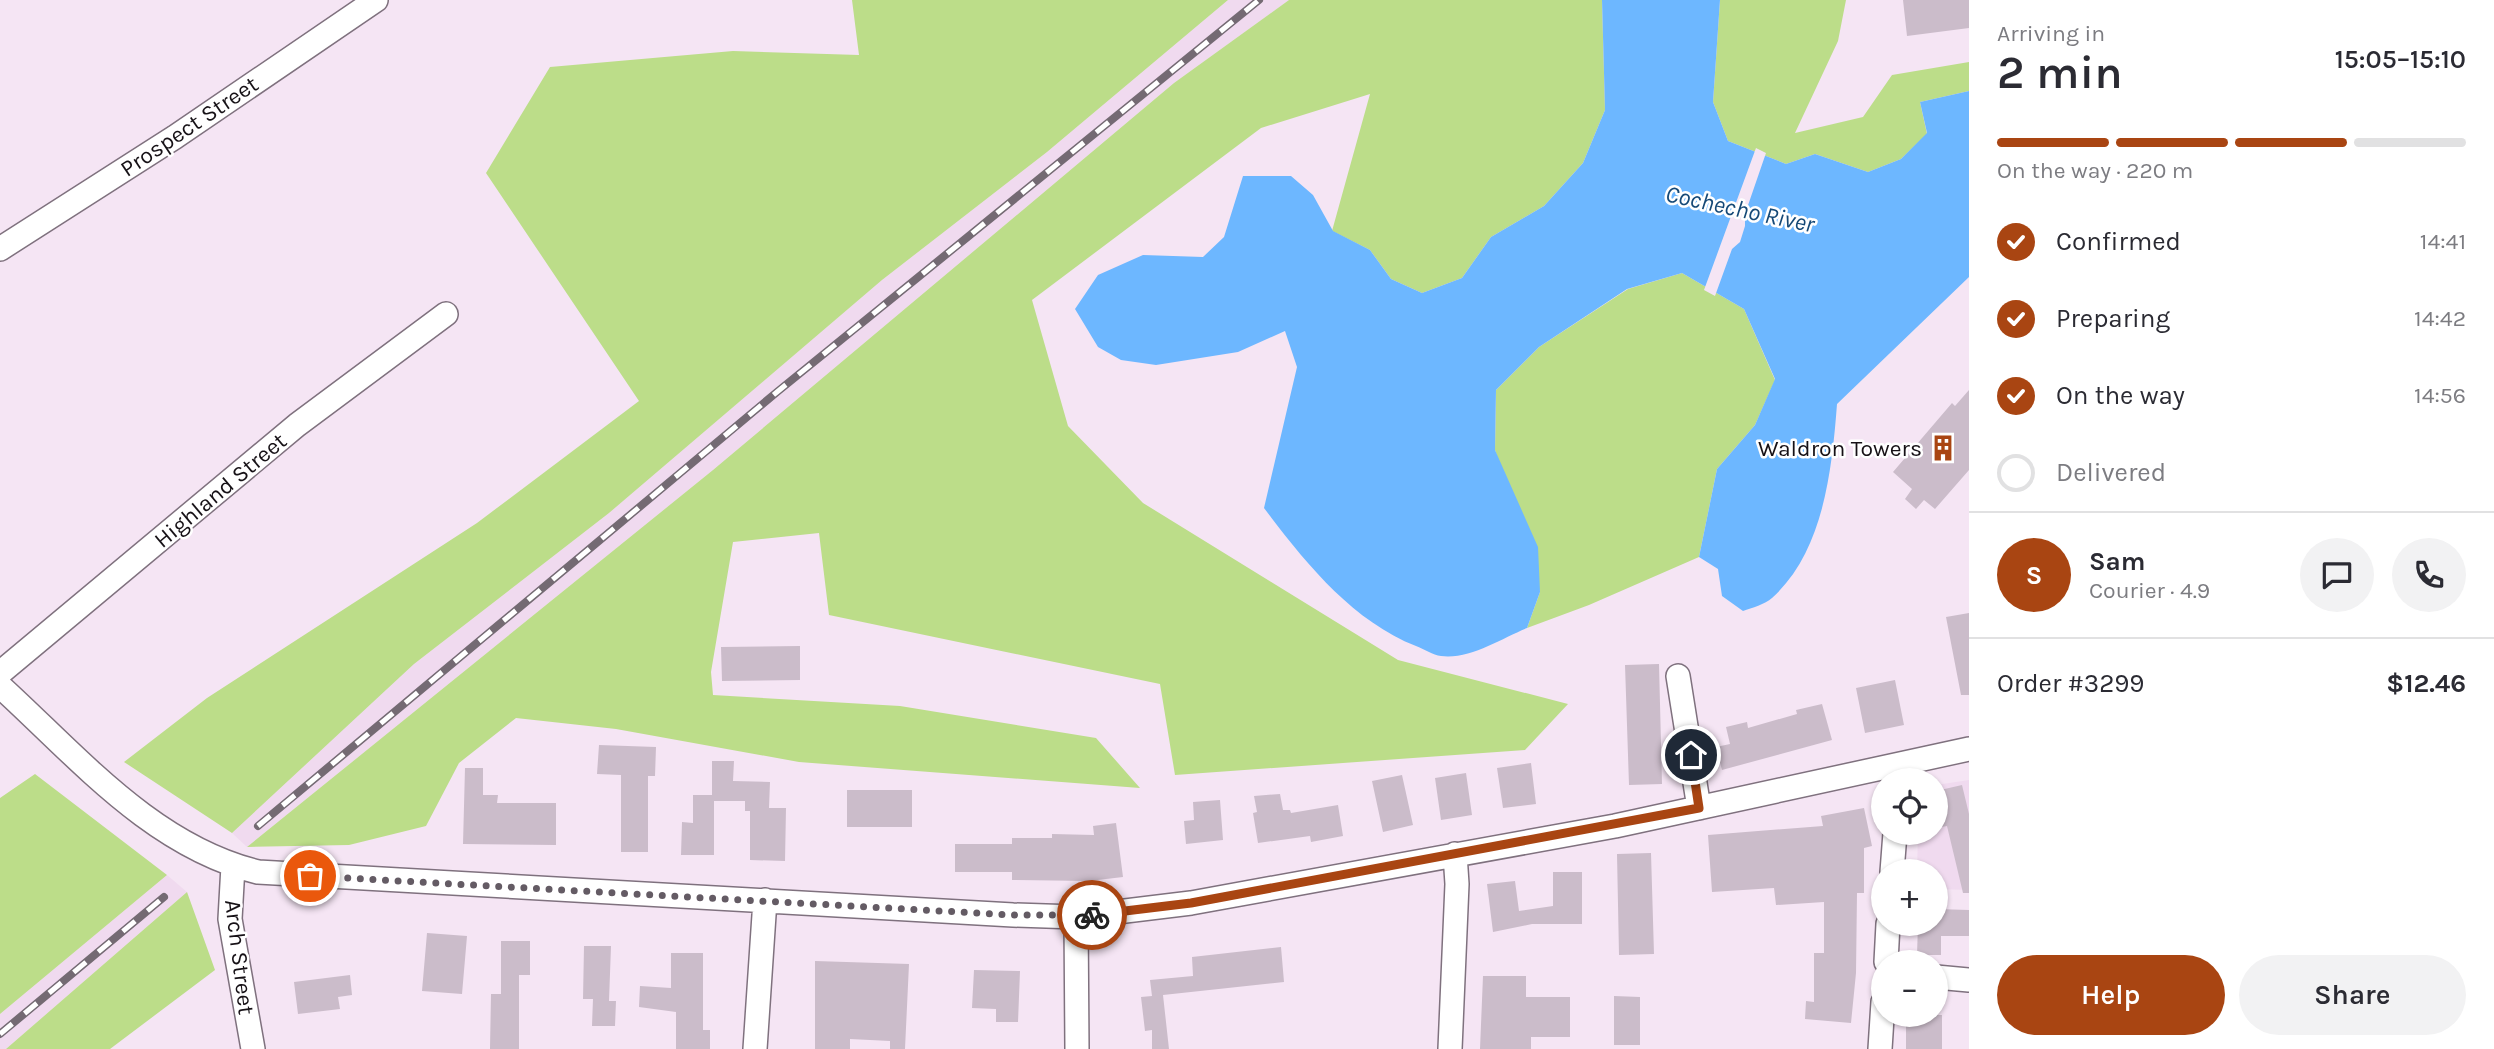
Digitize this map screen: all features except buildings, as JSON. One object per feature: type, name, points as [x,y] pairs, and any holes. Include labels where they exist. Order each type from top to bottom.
[{"type":"street","name":"Prospect Street","points":[[0,249],[175,137],[376,0]]},
{"type":"street","name":"Highland Street","points":[[0,673],[297,425],[446,314]]},
{"type":"street","points":[[1678,676],[1699,808]]},
{"type":"street","points":[[0,686],[150,821],[205,856],[233,866],[285,875],[1076,917],[1191,903],[1871,777]]},
{"type":"street","points":[[1911,768],[1969,749]]},
{"type":"street","points":[[1450,1049],[1457,884],[1455,854]]},
{"type":"street","name":"Arch Street","points":[[233,866],[230,919],[253,1049]]},
{"type":"street","points":[[755,1049],[765,900]]},
{"type":"street","points":[[1076,917],[1077,1049]]},
{"type":"street","points":[[1948,978],[1969,979]]},
{"type":"street","points":[[1880,1049],[1881,1027]]},
{"type":"shaded area","points":[[1228,0],[1289,0],[1174,83],[713,470],[247,847],[232,833],[414,664],[609,513],[882,280],[1047,152]]},
{"type":"shaded area","points":[[1969,780],[1969,890],[1948,889],[1948,859],[1917,859],[1918,845],[1948,845],[1948,783]]},
{"type":"shaded area","points":[[167,875],[187,892],[6,1049],[0,1049],[0,1014]]},
{"type":"green space","points":[[852,0],[1228,0],[1047,152],[882,280],[609,513],[414,664],[232,833],[124,762],[207,698],[477,523],[639,401],[486,173],[550,67],[733,51],[859,55]]},
{"type":"green space","points":[[1289,0],[1602,0],[1605,110],[1583,163],[1544,206],[1491,237],[1462,278],[1422,293],[1391,279],[1370,250],[1332,231],[1370,94],[1261,128],[1032,300],[1068,426],[1143,503],[1398,660],[1568,704],[1525,750],[1175,775],[1160,684],[829,615],[819,533],[733,542],[711,672],[713,695],[900,706],[1096,738],[1140,788],[799,762],[616,729],[516,718],[459,763],[426,826],[349,845],[247,847],[713,470],[1174,83]]},
{"type":"green space","points":[[1720,0],[1846,0],[1838,41],[1795,133],[1863,117],[1892,75],[1969,62],[1969,91],[1920,102],[1927,134],[1901,159],[1868,172],[1815,154],[1786,164],[1728,141],[1713,102]]},
{"type":"green space","points":[[1682,273],[1744,309],[1775,380],[1755,425],[1717,469],[1699,557],[1589,605],[1527,628],[1540,592],[1495,450],[1496,390],[1539,347],[1628,289]]},
{"type":"green space","points":[[35,774],[167,875],[0,1014],[0,798]]},
{"type":"green space","points":[[187,892],[215,970],[110,1049],[6,1049]]},
{"type":"water","name":"Cochecho River","points":[[1602,0],[1720,0],[1713,102],[1728,141],[1786,164],[1815,154],[1868,172],[1901,159],[1927,133],[1920,102],[1969,91],[1969,277],[1837,404],[1828,482],[1814,533],[1790,579],[1772,598],[1743,611],[1722,596],[1718,569],[1699,557],[1717,469],[1755,425],[1775,379],[1744,309],[1682,273],[1627,289],[1539,347],[1496,390],[1495,450],[1538,547],[1540,592],[1527,628],[1474,652],[1452,656],[1438,655],[1392,635],[1350,605],[1313,569],[1264,508],[1297,367],[1285,331],[1238,352],[1156,365],[1121,360],[1098,347],[1075,309],[1098,275],[1143,255],[1203,257],[1224,237],[1243,176],[1291,176],[1313,195],[1333,231],[1370,250],[1391,279],[1422,293],[1462,278],[1491,237],[1544,206],[1583,163],[1605,110]]},
{"type":"pier","points":[[1756,148],[1766,153],[1745,214],[1745,226],[1740,242],[1732,249],[1715,296],[1704,290]]},
{"type":"railway","points":[[258,826],[777,392],[1259,0]]},
{"type":"railway","points":[[0,1034],[164,897]]},
{"type":"way so far","points":[[310,876],[1013,915],[1092,915]]},
{"type":"place","name":"Waldron Towers","points":[[1943,448]]},
{"type":"route","points":[[1092,915],[1191,903],[1699,808],[1691,755]]}]
